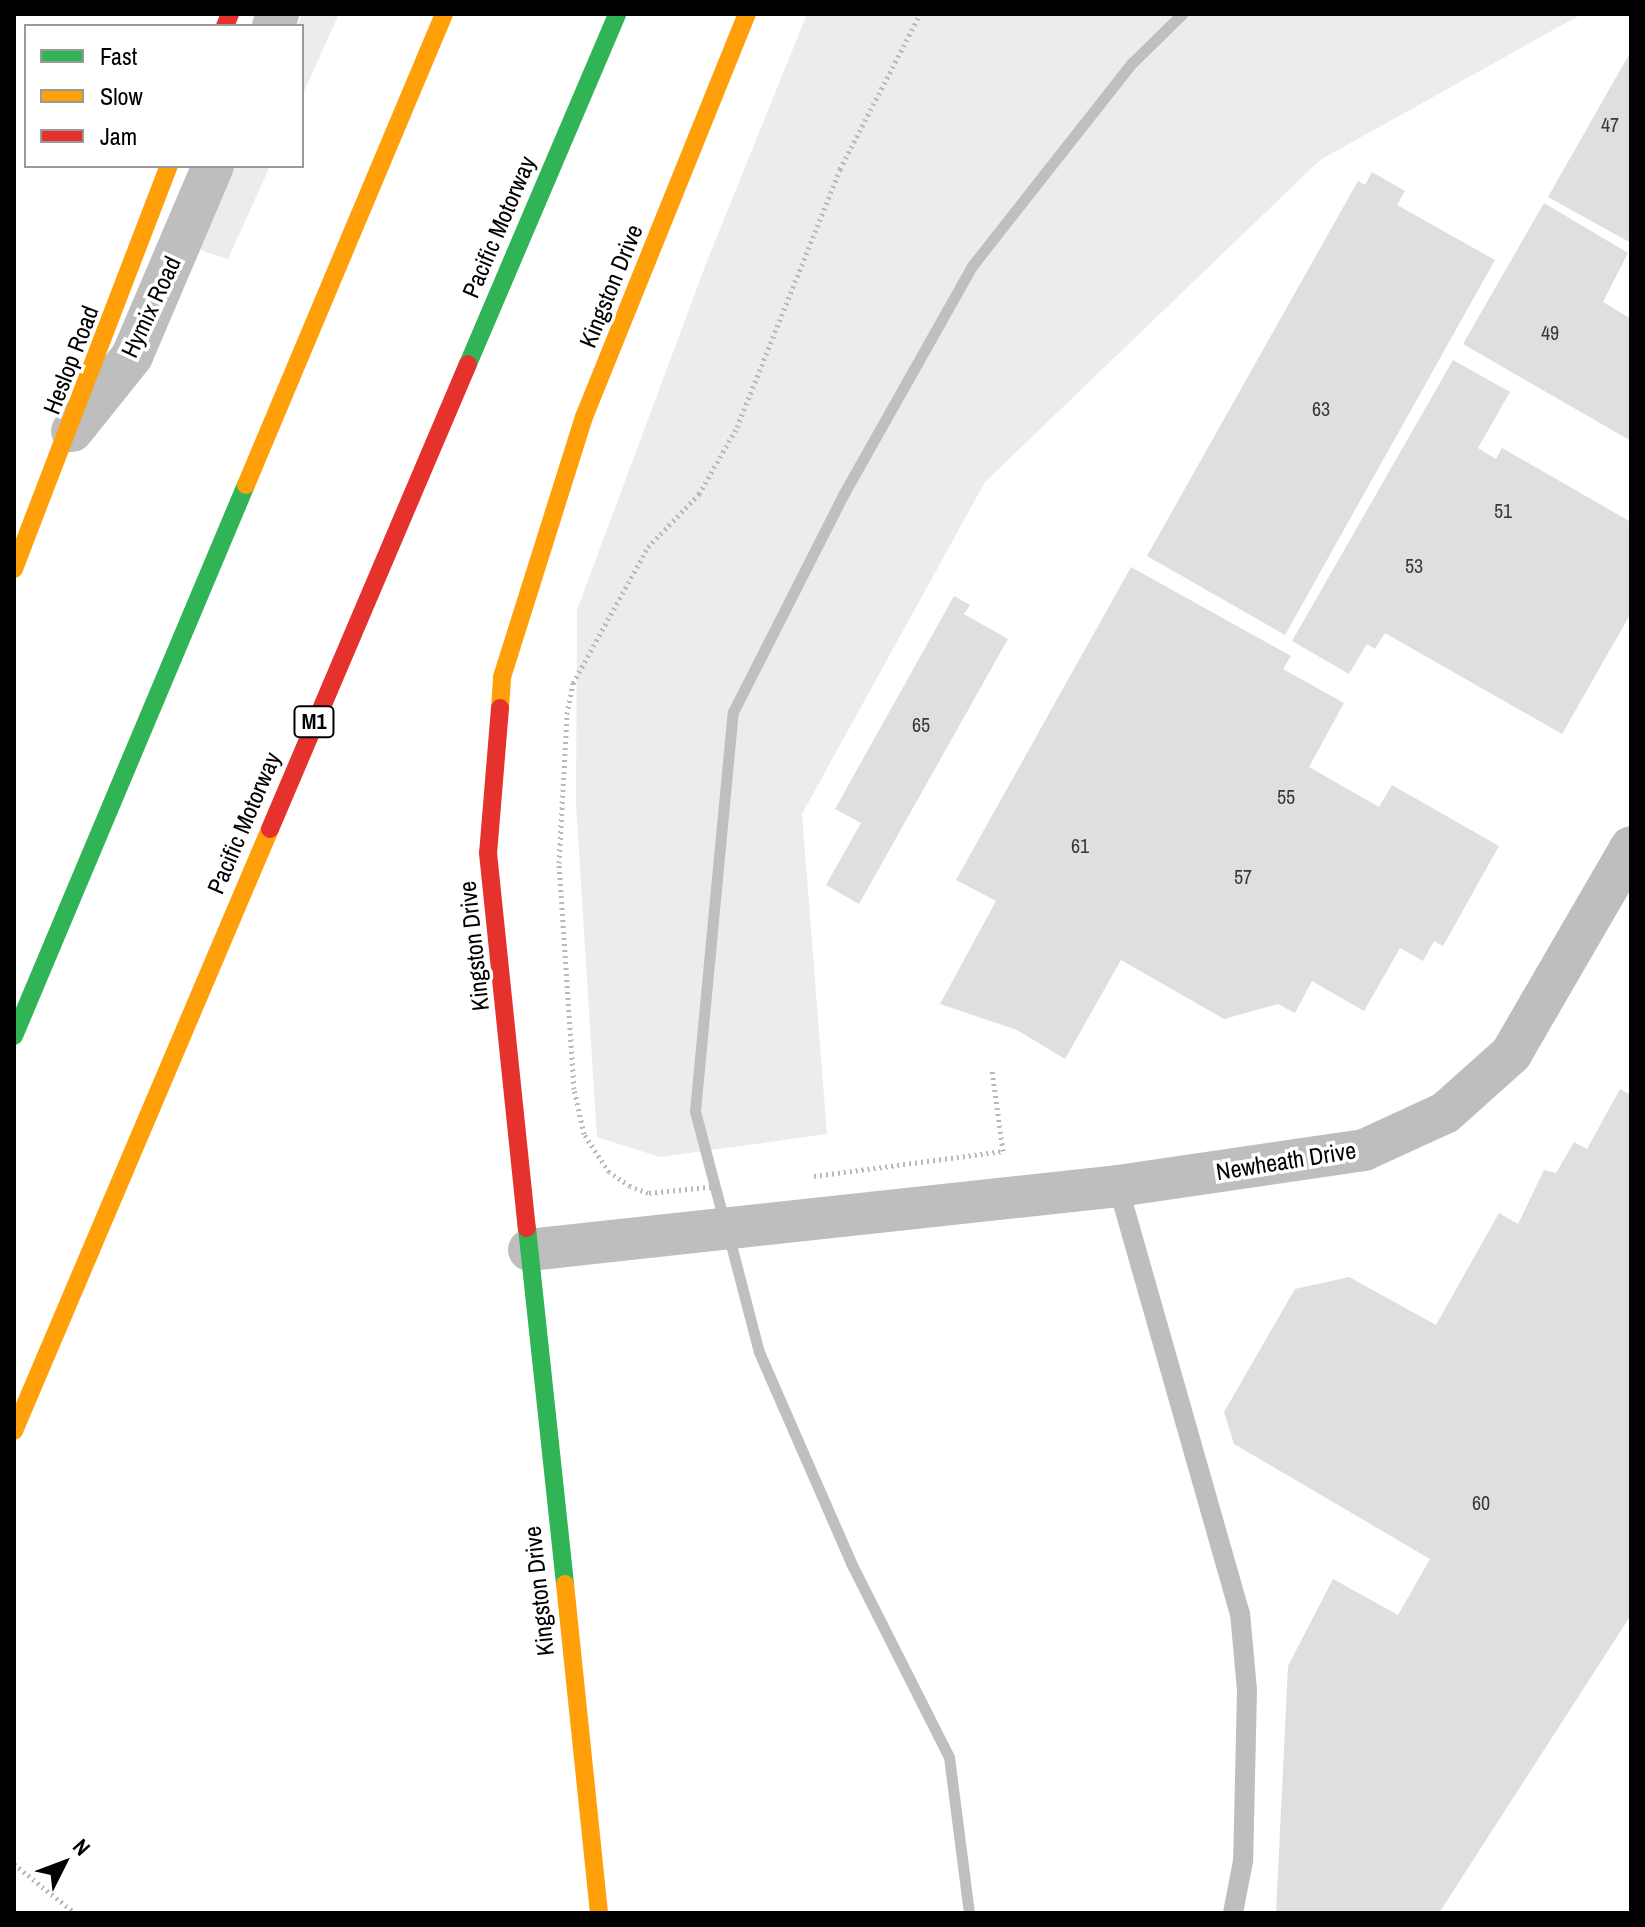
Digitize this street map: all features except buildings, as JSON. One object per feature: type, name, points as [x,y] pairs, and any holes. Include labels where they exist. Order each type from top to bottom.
[{"type":"main road","points":[[14,1036],[31,989],[444,14]]},
{"type":"main road","name":"Pacific Motorway","points":[[14,1431],[617,14]]},
{"type":"main road","name":"Kingston Drive","points":[[599,1913],[488,853],[502,677],[584,417],[747,14]]},
{"type":"main road","name":"Heslop Road","points":[[14,569],[68,436],[168,168]]},
{"type":"main road","points":[[14,1010],[31,989]]},
{"type":"street","name":"Hymix Road","points":[[68,436],[132,356],[212,168]]},
{"type":"street","name":"Newheath Drive","points":[[529,1250],[1118,1186],[1364,1150],[1445,1113],[1511,1054],[1631,847]]},
{"type":"lane","points":[[1118,1186],[1240,1613],[1247,1690],[1243,1861],[1233,1913]]},
{"type":"path","points":[[648,1193],[609,1172],[595,1155],[574,1089],[559,863],[560,770],[573,683],[648,547],[699,494],[737,427],[840,169],[920,14]]},
{"type":"path","points":[[804,1177],[1003,1151],[992,1071]]},
{"type":"path","points":[[14,1864],[75,1913]]},
{"type":"shaded area","points":[[302,14],[339,14],[304,92],[304,24],[298,24]]},
{"type":"shaded area","points":[[807,14],[1582,14],[1320,160],[985,482],[802,814],[827,1134],[660,1157],[597,1137],[576,804],[577,610],[707,261]]},
{"type":"shaded area","points":[[235,168],[269,168],[228,259],[200,250]]},
{"type":"waterway","points":[[724,1221],[695,1111],[733,712],[843,495],[972,266],[1132,63],[1182,14]]},
{"type":"waterway","points":[[729,1237],[759,1352],[851,1563],[949,1757],[969,1913]]},
{"type":"traffic: fast","points":[[468,364],[617,14]]},
{"type":"traffic: fast","points":[[14,1036],[246,485]]},
{"type":"traffic: fast","points":[[527,1228],[565,1584]]},
{"type":"traffic: slow","points":[[246,485],[444,14]]},
{"type":"traffic: slow","points":[[500,708],[502,677],[584,417],[747,14]]},
{"type":"traffic: slow","points":[[14,569],[168,168]]},
{"type":"traffic: slow","points":[[14,1431],[270,829]]},
{"type":"traffic: slow","points":[[565,1584],[599,1913]]},
{"type":"traffic: jam","points":[[226,24],[230,14]]},
{"type":"traffic: jam","points":[[270,829],[468,364]]},
{"type":"traffic: jam","points":[[500,708],[488,853],[527,1228]]}]
